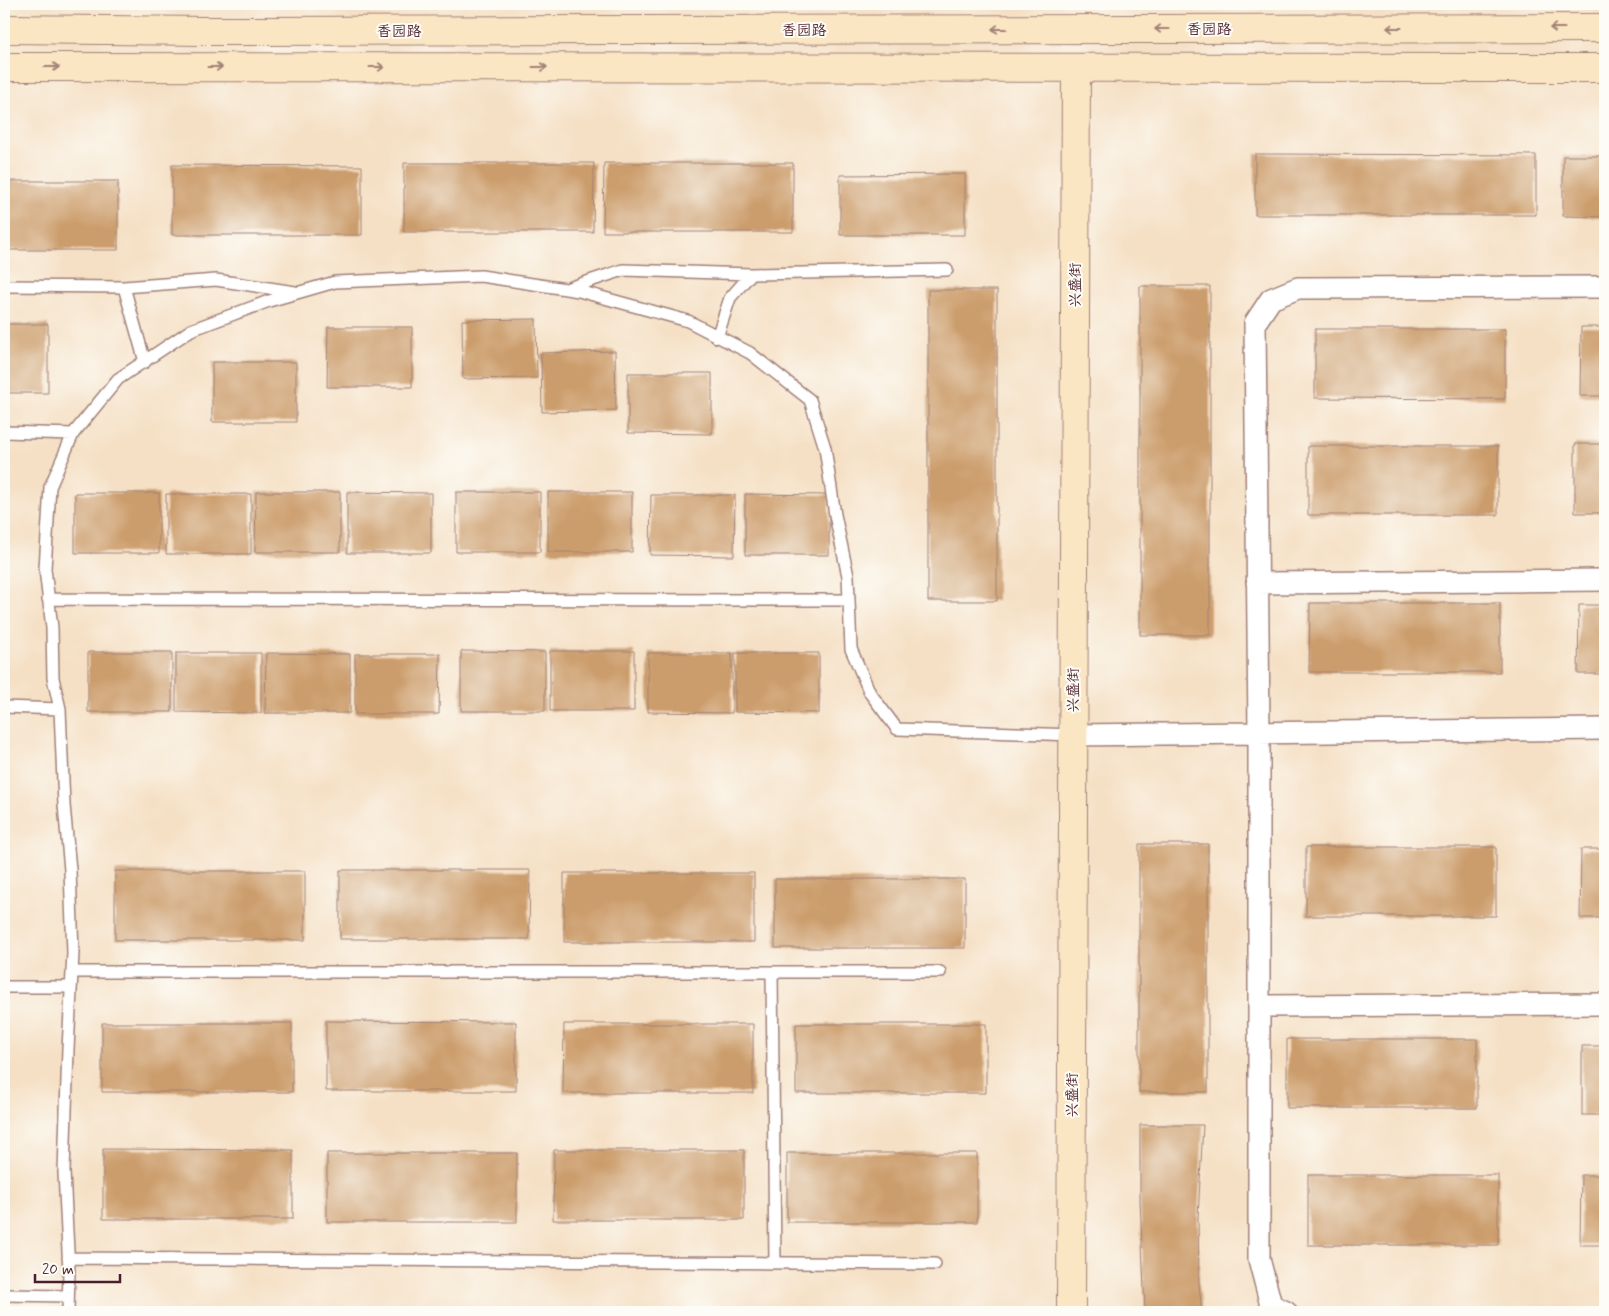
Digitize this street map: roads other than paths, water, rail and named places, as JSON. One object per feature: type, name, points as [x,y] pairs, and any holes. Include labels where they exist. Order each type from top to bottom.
[{"type":"street","name":"香园路","points":[[4,29],[206,31],[1605,28]]},
{"type":"street","points":[[4,67],[1605,68]]},
{"type":"street","name":"兴盛街","points":[[1071,1312],[1076,68]]},
{"type":"street","points":[[1286,1312],[1271,1305],[1259,1259],[1259,733],[1255,323],[1271,299],[1298,288],[1605,287]]},
{"type":"street","points":[[1258,583],[1605,580]]},
{"type":"street","points":[[1073,734],[1605,729]]},
{"type":"street","points":[[1259,1006],[1605,1004]]},
{"type":"lane","points":[[568,289],[623,270],[751,274],[948,270]]},
{"type":"lane","points":[[717,336],[730,298],[751,274]]},
{"type":"lane","points":[[68,1312],[68,1258],[64,1172],[73,953],[60,709],[53,678],[52,628],[45,569],[50,487],[73,434],[118,379],[191,330],[268,301],[335,282],[481,276],[568,289],[688,322],[750,354],[810,400],[825,448],[835,515],[848,576],[852,649],[870,693],[897,729],[1073,734]]},
{"type":"lane","points":[[4,286],[124,287],[216,280],[299,292]]},
{"type":"lane","points":[[124,287],[145,362]]},
{"type":"lane","points":[[4,432],[73,434]]},
{"type":"lane","points":[[48,599],[849,600]]},
{"type":"lane","points":[[4,707],[60,709]]},
{"type":"lane","points":[[72,972],[940,972]]},
{"type":"lane","points":[[772,972],[775,1264]]},
{"type":"lane","points":[[4,987],[71,988]]},
{"type":"lane","points":[[68,1258],[936,1264]]},
{"type":"lane","points":[[4,1295],[68,1296]]}]
